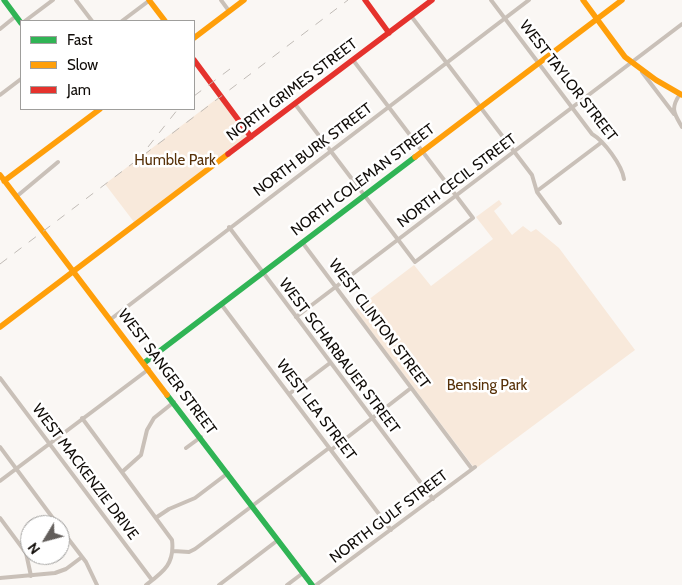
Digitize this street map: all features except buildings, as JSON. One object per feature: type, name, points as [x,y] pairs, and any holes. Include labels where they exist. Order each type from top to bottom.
[{"type":"main road","points":[[4,0],[20,22]]},
{"type":"main road","points":[[149,0],[164,20]]},
{"type":"main road","points":[[195,37],[244,0]]},
{"type":"main road","points":[[364,0],[389,33]]},
{"type":"main road","name":"NORTH GRIMES STREET","points":[[0,327],[432,0]]},
{"type":"main road","points":[[583,0],[632,63],[681,94]]},
{"type":"main road","name":"NORTH COLEMAN STREET","points":[[144,363],[622,0]]},
{"type":"main road","points":[[195,61],[251,137]]},
{"type":"main road","points":[[87,110],[91,116]]},
{"type":"main road","points":[[4,181],[99,110]]},
{"type":"main road","name":"WEST SANGER STREET","points":[[0,175],[149,368],[312,585]]},
{"type":"street","points":[[26,20],[53,0]]},
{"type":"street","points":[[76,0],[91,20]]},
{"type":"street","points":[[123,20],[149,0]]},
{"type":"street","points":[[221,0],[229,11]]},
{"type":"street","name":"WEST TAYLOR STREET","points":[[491,0],[592,134],[602,142],[622,169],[624,179]]},
{"type":"street","name":"NORTH BURK STREET","points":[[110,318],[530,0]]},
{"type":"street","points":[[0,29],[16,16]]},
{"type":"street","points":[[411,16],[532,176],[537,191],[560,223]]},
{"type":"street","name":"NORTH CECIL STREET","points":[[296,317],[682,24]]},
{"type":"street","points":[[295,104],[415,262],[473,218],[353,60]]},
{"type":"street","points":[[641,70],[682,127]]},
{"type":"street","points":[[0,94],[20,79]]},
{"type":"street","points":[[674,114],[673,106],[681,94]]},
{"type":"street","points":[[537,191],[602,142]]},
{"type":"street","points":[[16,197],[58,162]]},
{"type":"street","name":"WEST SCHARBAUER STREET","points":[[229,227],[433,498]]},
{"type":"street","name":"WEST CLINTON STREET","points":[[302,242],[473,468]]},
{"type":"street","name":"WEST LEA STREET","points":[[221,304],[391,530]]},
{"type":"street","points":[[289,394],[330,363]]},
{"type":"street","points":[[0,481],[149,368]]},
{"type":"street","name":"WEST MACKENZIE DRIVE","points":[[0,378],[152,580]]},
{"type":"street","points":[[173,552],[189,552],[195,549],[412,388]]},
{"type":"street","points":[[122,472],[141,456],[147,430],[154,418],[174,402]]},
{"type":"street","points":[[82,418],[171,537],[172,558],[167,567],[146,585]]},
{"type":"street","points":[[186,448],[201,437]]},
{"type":"street","points":[[0,446],[51,515]]},
{"type":"street","name":"NORTH GULF STREET","points":[[316,585],[473,468]]},
{"type":"street","points":[[157,517],[195,498],[228,473]]},
{"type":"street","points":[[0,518],[26,553],[31,576]]},
{"type":"street","points":[[219,585],[278,540]]},
{"type":"street","points":[[70,541],[90,568],[97,585]]},
{"type":"street","points":[[0,578],[60,572],[82,557]]},
{"type":"street","points":[[287,585],[303,573]]},
{"type":"green space","name":"Humble Park","points":[[219,97],[247,135],[245,138],[134,222],[105,184]]},
{"type":"green space","name":"Bensing Park","points":[[499,200],[502,204],[494,211],[512,235],[523,226],[531,232],[536,229],[559,248],[635,350],[475,469],[355,310],[414,265],[431,286],[493,239],[476,217]]},
{"type":"railway","points":[[0,264],[348,0]]},
{"type":"railway","points":[[195,95],[234,66]]},
{"type":"railway","points":[[148,147],[177,110]]},
{"type":"traffic: fast","points":[[4,0],[20,22]]},
{"type":"traffic: fast","points":[[144,363],[415,157]]},
{"type":"traffic: fast","points":[[167,395],[312,585]]},
{"type":"traffic: slow","points":[[149,0],[164,20]]},
{"type":"traffic: slow","points":[[195,37],[244,0]]},
{"type":"traffic: slow","points":[[583,0],[625,57],[656,80],[682,95]]},
{"type":"traffic: slow","points":[[415,157],[622,0]]},
{"type":"traffic: slow","points":[[4,181],[99,110]]},
{"type":"traffic: slow","points":[[0,327],[228,154]]},
{"type":"traffic: slow","points":[[0,175],[167,395]]},
{"type":"traffic: jam","points":[[365,0],[389,33]]},
{"type":"traffic: jam","points":[[228,154],[432,0]]},
{"type":"traffic: jam","points":[[195,61],[251,137]]}]
